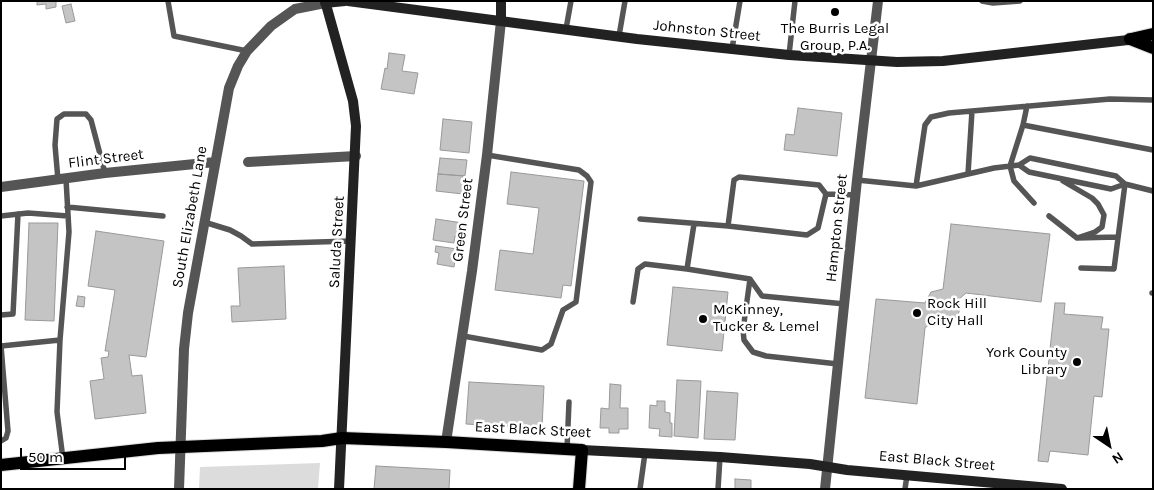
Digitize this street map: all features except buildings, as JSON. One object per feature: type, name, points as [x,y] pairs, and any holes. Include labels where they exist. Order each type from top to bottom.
[{"type":"main road","name":"Johnston Street","points":[[325,2],[347,1],[500,22],[732,49],[872,61],[943,61],[1130,39],[1153,38]]},
{"type":"main road","name":"Green Street","points":[[500,22],[502,1]]},
{"type":"main road","name":"Saluda Street","points":[[325,2],[353,101],[356,126],[339,489]]},
{"type":"main road","points":[[1130,39],[1153,34]]},
{"type":"main road","points":[[1130,39],[1153,48]]},
{"type":"main road","name":"East Black Street","points":[[1,465],[158,448],[322,441],[342,438],[720,456],[828,466],[847,470],[1062,489]]},
{"type":"main road","points":[[579,489],[582,450]]},
{"type":"street","name":"Hampton Street","points":[[825,489],[857,180],[878,1]]},
{"type":"street","name":"South Elizabeth Lane","points":[[179,489],[184,349],[188,313],[229,88],[238,66],[256,41],[295,9],[325,2]]},
{"type":"street","name":"Green Street","points":[[446,442],[463,336],[487,154],[500,22]]},
{"type":"street","points":[[248,162],[356,156]]},
{"type":"street","name":"Flint Street","points":[[1,188],[215,162]]},
{"type":"lane","points":[[168,1],[174,36],[247,51]]},
{"type":"lane","points":[[566,29],[571,1]]},
{"type":"lane","points":[[619,36],[625,1]]},
{"type":"lane","points":[[732,49],[740,1]]},
{"type":"lane","points":[[789,55],[795,1]]},
{"type":"lane","points":[[982,1],[1020,1]]},
{"type":"lane","points":[[916,186],[925,125],[931,117],[949,113],[1110,99],[1153,100]]},
{"type":"lane","points":[[1027,106],[1010,166],[1014,181],[1034,203]]},
{"type":"lane","points":[[968,174],[972,111]]},
{"type":"lane","points":[[63,459],[57,412],[60,340],[69,232],[67,207],[55,145],[58,119],[64,114],[86,114],[91,120],[105,174]]},
{"type":"lane","points":[[1023,125],[1153,150]]},
{"type":"lane","points":[[463,336],[542,350],[551,344],[563,310],[576,302],[591,182],[579,170],[487,154]]},
{"type":"lane","points":[[857,180],[916,186],[1019,165],[1030,158],[1116,176],[1125,184],[1153,191]]},
{"type":"lane","points":[[1019,165],[1029,172],[1111,189],[1125,184]]},
{"type":"lane","points":[[728,226],[734,180],[739,177],[819,186],[826,194],[856,195]]},
{"type":"lane","points":[[1059,179],[1092,198],[1104,215],[1102,227],[1095,232],[1077,238]]},
{"type":"lane","points":[[1081,268],[1114,269],[1125,184]]},
{"type":"lane","points":[[640,219],[807,235],[818,228],[826,194]]},
{"type":"lane","points":[[67,207],[163,216]]},
{"type":"lane","points":[[1,216],[28,213],[68,216]]},
{"type":"lane","points":[[1,315],[13,314],[18,214]]},
{"type":"lane","points":[[1049,216],[1077,238],[1117,237]]},
{"type":"lane","points":[[204,222],[230,230],[252,244],[352,241]]},
{"type":"lane","points":[[687,269],[694,224]]},
{"type":"lane","points":[[633,302],[638,269],[645,264],[750,279],[762,296],[845,304]]},
{"type":"lane","points":[[750,279],[742,330],[744,340],[753,352],[766,356],[838,364]]},
{"type":"lane","points":[[1,441],[6,438],[8,431],[1,346],[60,340]]},
{"type":"lane","points":[[567,449],[569,402]]},
{"type":"lane","points":[[640,489],[645,453]]},
{"type":"lane","points":[[718,489],[720,456]]},
{"type":"lane","points":[[906,489],[907,475]]},
{"type":"shaded area","points":[[320,463],[318,489],[199,489],[200,467]]},
{"type":"place","name":"The Burris Legal Group, P.A.","points":[[835,12]]},
{"type":"place","name":"Rock Hill City Hall","points":[[917,313]]},
{"type":"place","name":"McKinney, Tucker & Lemel","points":[[703,319]]},
{"type":"place","name":"York County Library","points":[[1077,362]]}]
